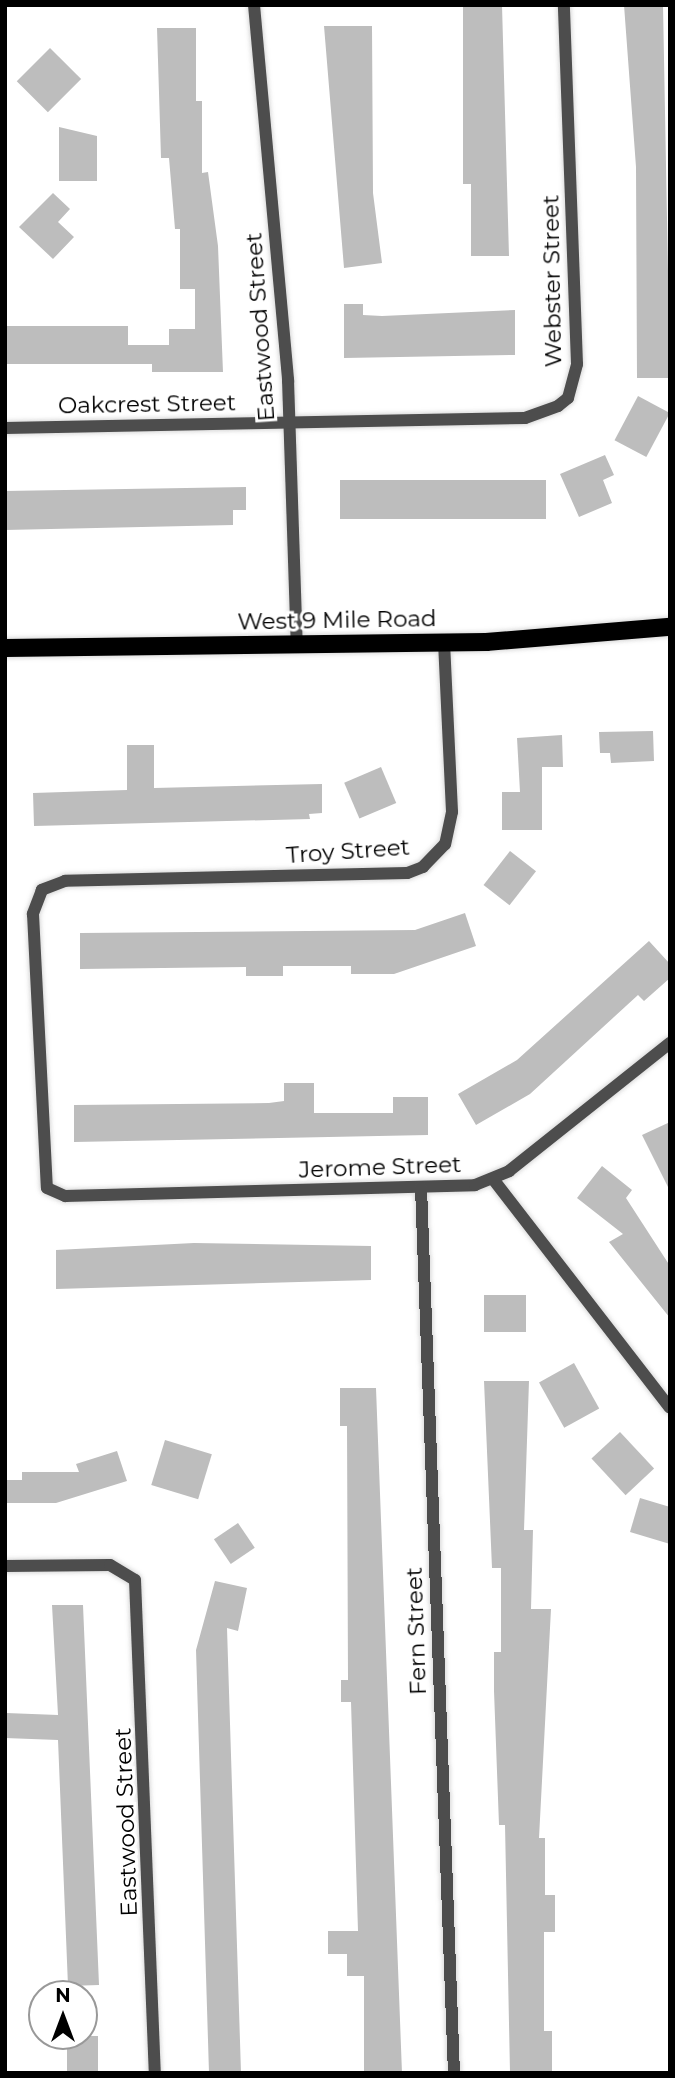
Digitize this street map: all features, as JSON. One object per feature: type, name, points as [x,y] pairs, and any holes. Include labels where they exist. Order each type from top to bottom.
[{"type":"main road","name":"West 9 Mile Road","points":[[5,648],[297,647],[444,642],[670,627]]},
{"type":"street","name":"Eastwood Street","points":[[254,5],[289,422],[297,647]]},
{"type":"street","name":"Webster Street","points":[[289,422],[525,418],[568,398],[577,364],[564,5]]},
{"type":"street","name":"Oakcrest Street","points":[[5,428],[289,422]]},
{"type":"street","name":"Troy Street","points":[[47,1188],[33,914],[42,890],[65,881],[407,873],[423,867],[445,844],[452,812],[444,642]]},
{"type":"street","name":"Jerome Street","points":[[47,1188],[65,1196],[421,1187],[493,1179],[670,1043]]},
{"type":"street","points":[[493,1179],[670,1408]]},
{"type":"street","name":"Fern Street","points":[[421,1187],[454,2073]]},
{"type":"street","name":"Eastwood Street","points":[[5,1566],[96,1564],[129,1572],[139,1605],[155,2073]]},
{"type":"building","points":[[463,5],[502,5],[509,256],[471,256],[471,184],[463,184]]},
{"type":"building","points":[[624,5],[663,5],[670,378],[637,378],[636,167]]},
{"type":"building","points":[[324,26],[372,26],[373,193],[382,263],[344,268]]},
{"type":"building","points":[[157,28],[196,28],[196,101],[202,101],[202,173],[208,172],[218,246],[223,372],[152,372],[152,364],[5,364],[5,326],[128,326],[128,345],[169,345],[169,329],[195,329],[195,289],[180,289],[180,229],[175,229],[169,158],[161,158]]},
{"type":"building","points":[[50,48],[81,79],[48,112],[17,81]]},
{"type":"building","points":[[59,127],[97,136],[97,181],[59,181]]},
{"type":"building","points":[[53,193],[70,209],[58,222],[74,237],[53,259],[19,227]]},
{"type":"building","points":[[344,304],[363,304],[363,315],[382,316],[515,310],[515,355],[344,358]]},
{"type":"building","points":[[638,396],[670,413],[646,457],[615,440]]},
{"type":"building","points":[[605,455],[614,475],[603,480],[612,503],[579,517],[560,474]]},
{"type":"building","points":[[340,480],[546,480],[546,519],[340,519]]},
{"type":"building","points":[[246,487],[246,510],[233,510],[233,525],[5,530],[5,491]]},
{"type":"building","points":[[653,731],[654,761],[611,763],[610,753],[600,753],[599,732]]},
{"type":"building","points":[[562,735],[563,767],[542,767],[542,830],[502,830],[502,792],[520,792],[517,738]]},
{"type":"building","points":[[127,745],[154,745],[154,788],[322,784],[322,813],[309,814],[310,819],[34,826],[33,793],[127,790]]},
{"type":"building","points":[[381,767],[396,803],[359,819],[344,783]]},
{"type":"building","points":[[510,851],[536,871],[510,905],[484,885]]},
{"type":"building","points":[[465,913],[476,946],[394,974],[351,974],[351,966],[283,966],[283,976],[246,976],[246,967],[80,969],[80,933],[415,930]]},
{"type":"building","points":[[649,941],[670,964],[670,978],[644,1001],[638,995],[530,1094],[476,1125],[458,1094],[517,1060]]},
{"type":"building","points":[[284,1083],[314,1083],[314,1113],[393,1113],[393,1097],[428,1097],[428,1135],[74,1142],[74,1105],[269,1103],[284,1101]]},
{"type":"building","points":[[670,1122],[670,1191],[642,1135]]},
{"type":"building","points":[[602,1166],[632,1190],[626,1198],[670,1266],[670,1318],[609,1242],[623,1234],[577,1198]]},
{"type":"building","points":[[194,1243],[371,1246],[371,1280],[56,1289],[56,1250]]},
{"type":"building","points":[[484,1295],[526,1295],[526,1332],[484,1332]]},
{"type":"building","points":[[574,1363],[599,1408],[564,1428],[539,1382]]},
{"type":"building","points":[[484,1381],[529,1381],[524,1530],[533,1530],[531,1609],[551,1609],[539,1838],[545,1838],[545,1895],[555,1895],[555,1932],[544,1932],[544,2031],[552,2031],[552,2073],[510,2073],[505,1825],[499,1825],[494,1691],[494,1652],[501,1652],[501,1568],[492,1568]]},
{"type":"building","points":[[340,1388],[376,1388],[402,2073],[364,2073],[364,1976],[347,1976],[347,1954],[328,1954],[328,1931],[358,1931],[351,1702],[341,1702],[341,1680],[348,1680],[347,1426],[340,1426]]},
{"type":"building","points":[[620,1432],[654,1469],[626,1495],[591,1459]]},
{"type":"building","points":[[165,1440],[212,1454],[198,1499],[151,1485]]},
{"type":"building","points":[[117,1451],[127,1481],[56,1503],[5,1503],[5,1480],[22,1480],[22,1472],[79,1472],[76,1464]]},
{"type":"building","points":[[640,1498],[670,1507],[670,1544],[630,1532]]},
{"type":"building","points":[[238,1523],[255,1548],[231,1564],[214,1539]]},
{"type":"building","points":[[215,1581],[247,1588],[238,1631],[227,1628],[241,2073],[209,2073],[196,1650]]},
{"type":"building","points":[[52,1605],[83,1605],[99,1985],[98,1980],[68,1980],[58,1740],[5,1738],[6,1713],[58,1715]]},
{"type":"building","points":[[67,2050],[98,2050],[98,2073],[67,2073]]}]
